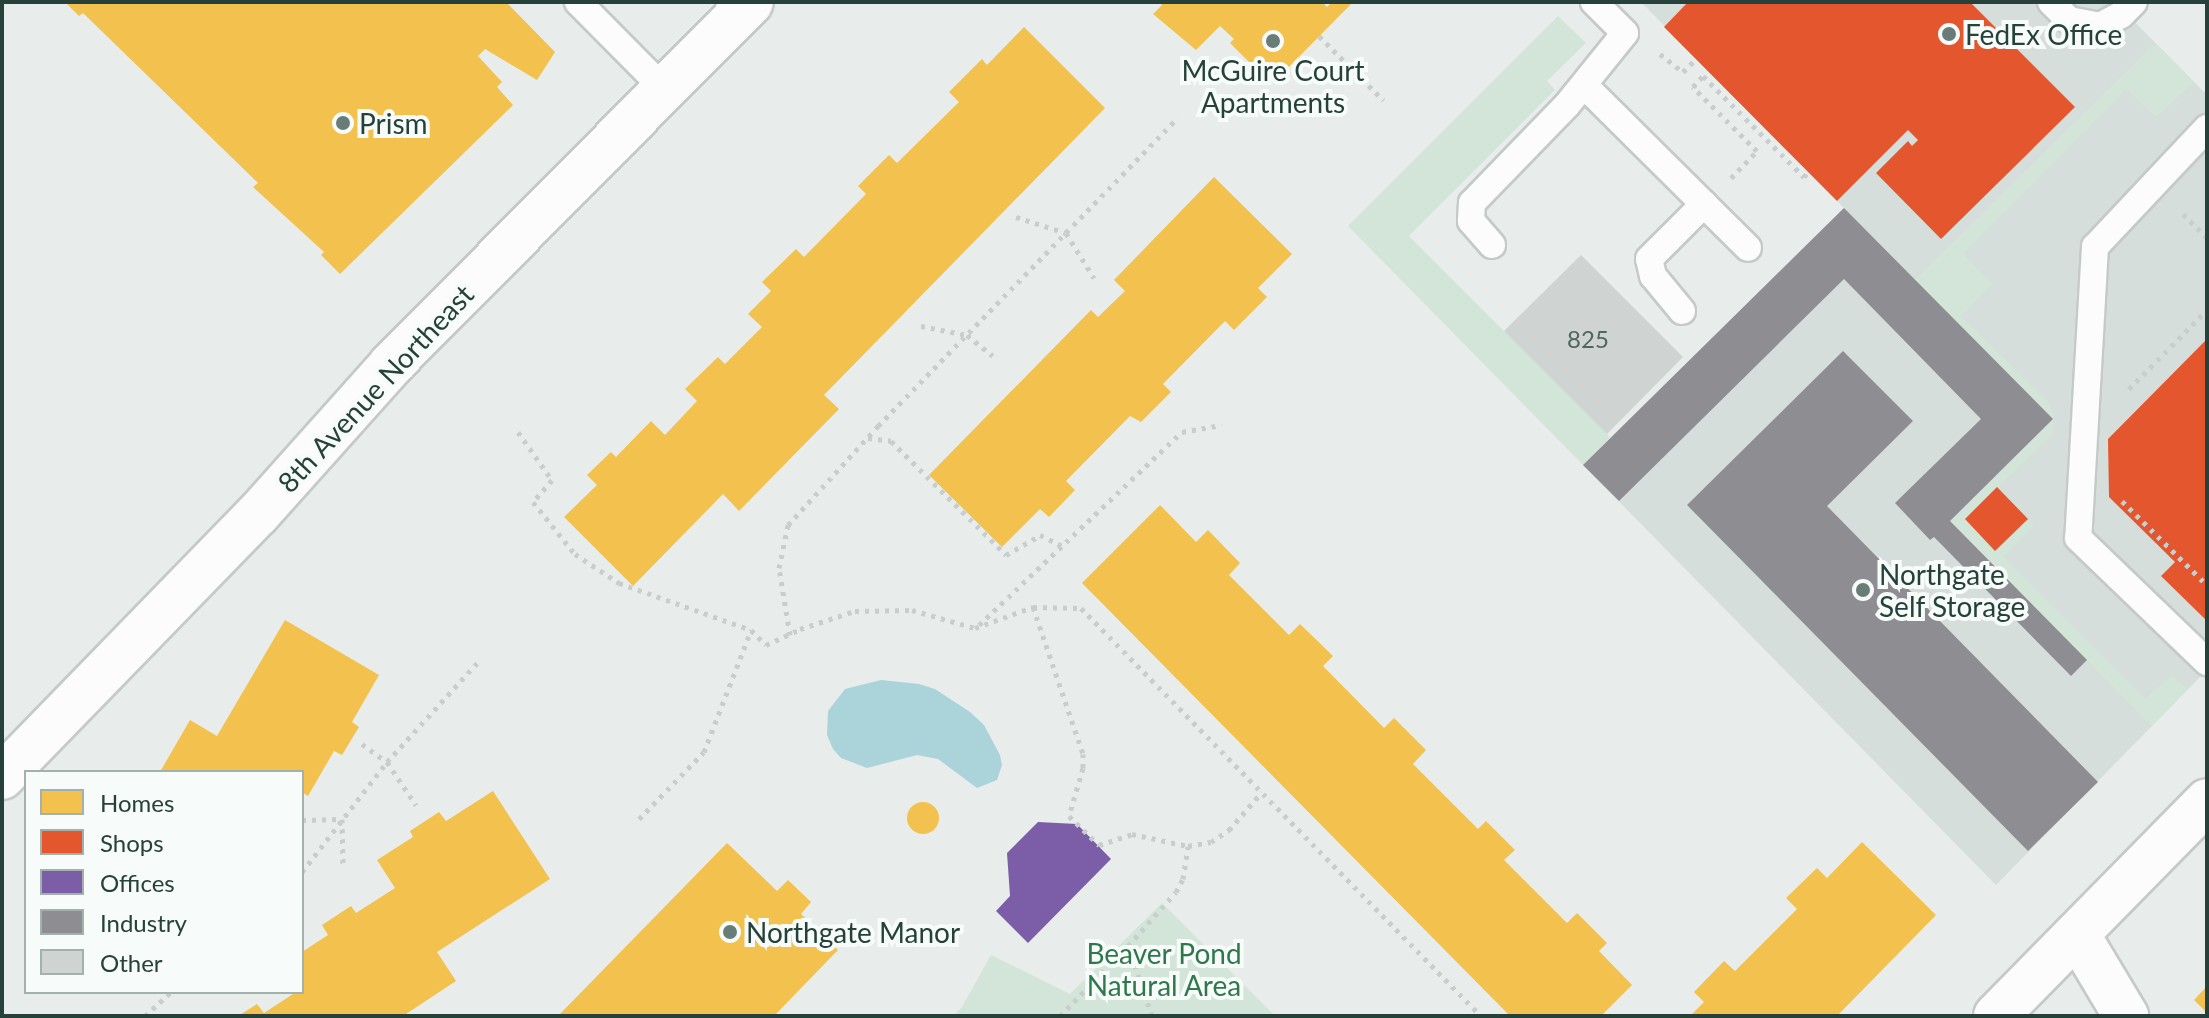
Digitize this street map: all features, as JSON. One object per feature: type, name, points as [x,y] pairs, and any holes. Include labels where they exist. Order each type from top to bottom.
[{"type":"street","name":"8th Avenue Northeast","points":[[2,777],[258,514],[391,365],[751,2]]},
{"type":"street","points":[[1996,1016],[2207,801]]},
{"type":"street","points":[[2077,934],[2126,1016]]},
{"type":"lane","points":[[578,2],[664,89]]},
{"type":"lane","points":[[1492,245],[1471,221],[1472,203],[1584,85],[1625,33],[1594,2]]},
{"type":"lane","points":[[2051,2],[2069,20],[2100,26],[2121,15],[2134,2]]},
{"type":"lane","points":[[1584,85],[1748,248]]},
{"type":"lane","points":[[2207,128],[2095,247],[2078,538],[2207,662]]},
{"type":"lane","points":[[1682,311],[1653,276],[1649,259],[1704,204]]},
{"type":"path","points":[[1319,36],[1383,100]]},
{"type":"path","points":[[1673,62],[1683,72],[1696,59]]},
{"type":"path","points":[[1750,144],[1693,87],[1703,76],[1756,124],[1804,177],[1808,172]]},
{"type":"path","points":[[790,635],[779,568],[788,525],[867,438],[1178,118]]},
{"type":"path","points":[[1016,217],[1066,233],[1094,278]]},
{"type":"path","points":[[2131,387],[2207,310]]},
{"type":"path","points":[[921,326],[967,335],[993,356]]},
{"type":"path","points":[[975,628],[1182,432],[1221,425]]},
{"type":"path","points":[[518,432],[552,480],[533,502],[575,554],[619,583],[751,630],[766,645],[855,611],[887,608],[929,613],[975,628],[1033,607],[1081,608],[1481,1016]]},
{"type":"path","points":[[867,438],[891,441],[1006,555],[1040,535],[1063,546]]},
{"type":"path","points":[[2120,499],[2207,585]]},
{"type":"path","points":[[1033,607],[1083,754],[1083,768],[1069,816],[1099,845],[1119,836],[1145,834],[1188,846],[1221,837],[1262,792]]},
{"type":"path","points":[[639,819],[704,752],[751,630]]},
{"type":"path","points":[[304,869],[387,762],[478,662]]},
{"type":"path","points":[[362,744],[387,762],[416,805]]},
{"type":"path","points":[[304,820],[342,819]]},
{"type":"path","points":[[342,819],[343,865]]},
{"type":"path","points":[[1060,1016],[1176,892],[1183,879],[1188,846]]},
{"type":"path","points":[[1128,946],[1152,1016]]},
{"type":"path","points":[[145,1016],[169,994]]},
{"type":"shaded area","points":[[1641,2],[2115,2],[2207,95],[2207,670],[1996,885],[1583,465],[1844,208]]},
{"type":"green space","points":[[1558,16],[1586,43],[1547,81],[1555,90],[1409,236],[1610,437],[1583,465],[1348,226]]},
{"type":"green space","points":[[2155,43],[2194,82],[2156,117],[2126,89],[1963,254],[1992,284],[1961,316],[2050,404],[2054,432],[1965,519],[1995,551],[2028,519],[2034,526],[2003,557],[2145,699],[2171,676],[2188,689],[2152,726],[1950,521],[2052,419],[1915,280]]},
{"type":"green space","name":"Beaver Pond Natural Area","points":[[1162,903],[1275,1016],[953,1016],[962,1007],[991,955],[1070,994]]},
{"type":"water","points":[[881,680],[935,689],[970,712],[984,725],[1000,755],[1002,765],[997,780],[977,788],[938,759],[917,755],[867,768],[841,758],[827,735],[828,711],[845,689]]},
{"type":"building: Homes","name":"Prism","points":[[65,2],[506,2],[555,52],[537,80],[485,49],[478,56],[502,82],[497,87],[513,105],[340,274],[321,255],[324,252],[253,187],[258,183],[83,13],[79,16]]},
{"type":"building: Homes","name":"McGuire Court Apartments","points":[[1159,2],[1322,2],[1327,7],[1332,2],[1353,2],[1275,81],[1262,68],[1259,72],[1230,43],[1234,39],[1220,26],[1196,50],[1153,14],[1162,5]]},
{"type":"building: Homes","points":[[1024,27],[1105,108],[824,395],[839,409],[739,511],[723,494],[633,586],[564,517],[597,485],[587,475],[611,452],[616,457],[651,421],[665,435],[697,401],[685,389],[718,357],[725,364],[762,327],[748,314],[771,291],[762,282],[796,249],[804,257],[866,194],[858,186],[889,155],[897,163],[959,102],[949,92],[982,59],[987,65]]},
{"type":"building: Homes","points":[[1214,177],[1292,254],[1258,288],[1267,297],[1234,330],[1225,321],[1163,384],[1171,392],[1141,422],[1130,416],[1066,481],[1075,490],[1049,517],[1040,509],[1002,547],[929,475],[1091,310],[1098,317],[1125,291],[1114,280]]},
{"type":"building: Homes","points":[[1160,505],[1196,542],[1208,530],[1240,563],[1229,575],[1289,635],[1300,624],[1333,656],[1323,666],[1384,728],[1394,718],[1426,750],[1413,764],[1478,829],[1486,821],[1515,850],[1504,860],[1567,923],[1577,913],[1607,943],[1599,951],[1632,985],[1601,1016],[1510,1016],[1082,583]]},
{"type":"building: Homes","points":[[285,620],[379,675],[352,722],[359,727],[342,755],[334,751],[308,796],[304,793],[304,770],[161,770],[190,720],[217,736]]},
{"type":"building: Homes","points":[[493,791],[550,879],[437,952],[456,981],[403,1016],[238,1016],[257,1004],[264,1013],[293,994],[304,994],[304,951],[328,935],[322,925],[351,906],[356,913],[395,888],[377,860],[413,837],[410,831],[439,812],[446,821]]},
{"type":"building: Homes","points":[[923,802],[935,806],[939,818],[935,830],[923,834],[911,830],[907,818],[911,806]]},
{"type":"building: Homes","points":[[1862,842],[1936,915],[1837,1016],[1690,1016],[1704,1002],[1694,992],[1724,961],[1735,971],[1797,909],[1786,898],[1817,868],[1827,878]]},
{"type":"building: Homes","name":"Northgate Manor","points":[[727,843],[777,891],[788,880],[811,902],[801,914],[838,950],[774,1016],[558,1016]]},
{"type":"building: Homes","points":[[2207,986],[2207,1013],[2194,1000]]},
{"type":"building: Shops","points":[[1688,2],[1970,2],[2075,107],[1941,239],[1876,173],[1908,141],[1912,146],[1918,140],[1908,130],[1837,201],[1664,27]]},
{"type":"building: Shops","points":[[2207,339],[2207,621],[2161,576],[2175,562],[2109,497],[2108,439]]},
{"type":"building: Shops","points":[[1997,487],[2028,519],[1995,551],[1965,519]]},
{"type":"building: Offices","points":[[1038,822],[1077,824],[1111,859],[1028,943],[996,911],[1010,896],[1007,853]]},
{"type":"building: Industry","points":[[1844,208],[2053,419],[1950,521],[2087,660],[2071,676],[1934,537],[1930,540],[1895,503],[1981,419],[1844,279],[1619,501],[1583,465]]},
{"type":"building: Industry","points":[[1843,351],[1913,421],[1827,506],[2098,782],[2028,851],[1687,505]]},
{"type":"building: Other","points":[[1581,255],[1683,357],[1607,434],[1504,331]]},
{"type":"place","name":"FedEx Office","points":[[1949,34]]},
{"type":"place","name":"McGuire Court Apartments","points":[[1273,41]]},
{"type":"place","name":"Prism","points":[[343,123]]},
{"type":"place","name":"Northgate Self Storage","points":[[1863,590]]},
{"type":"place","name":"Northgate Manor","points":[[730,932]]}]
